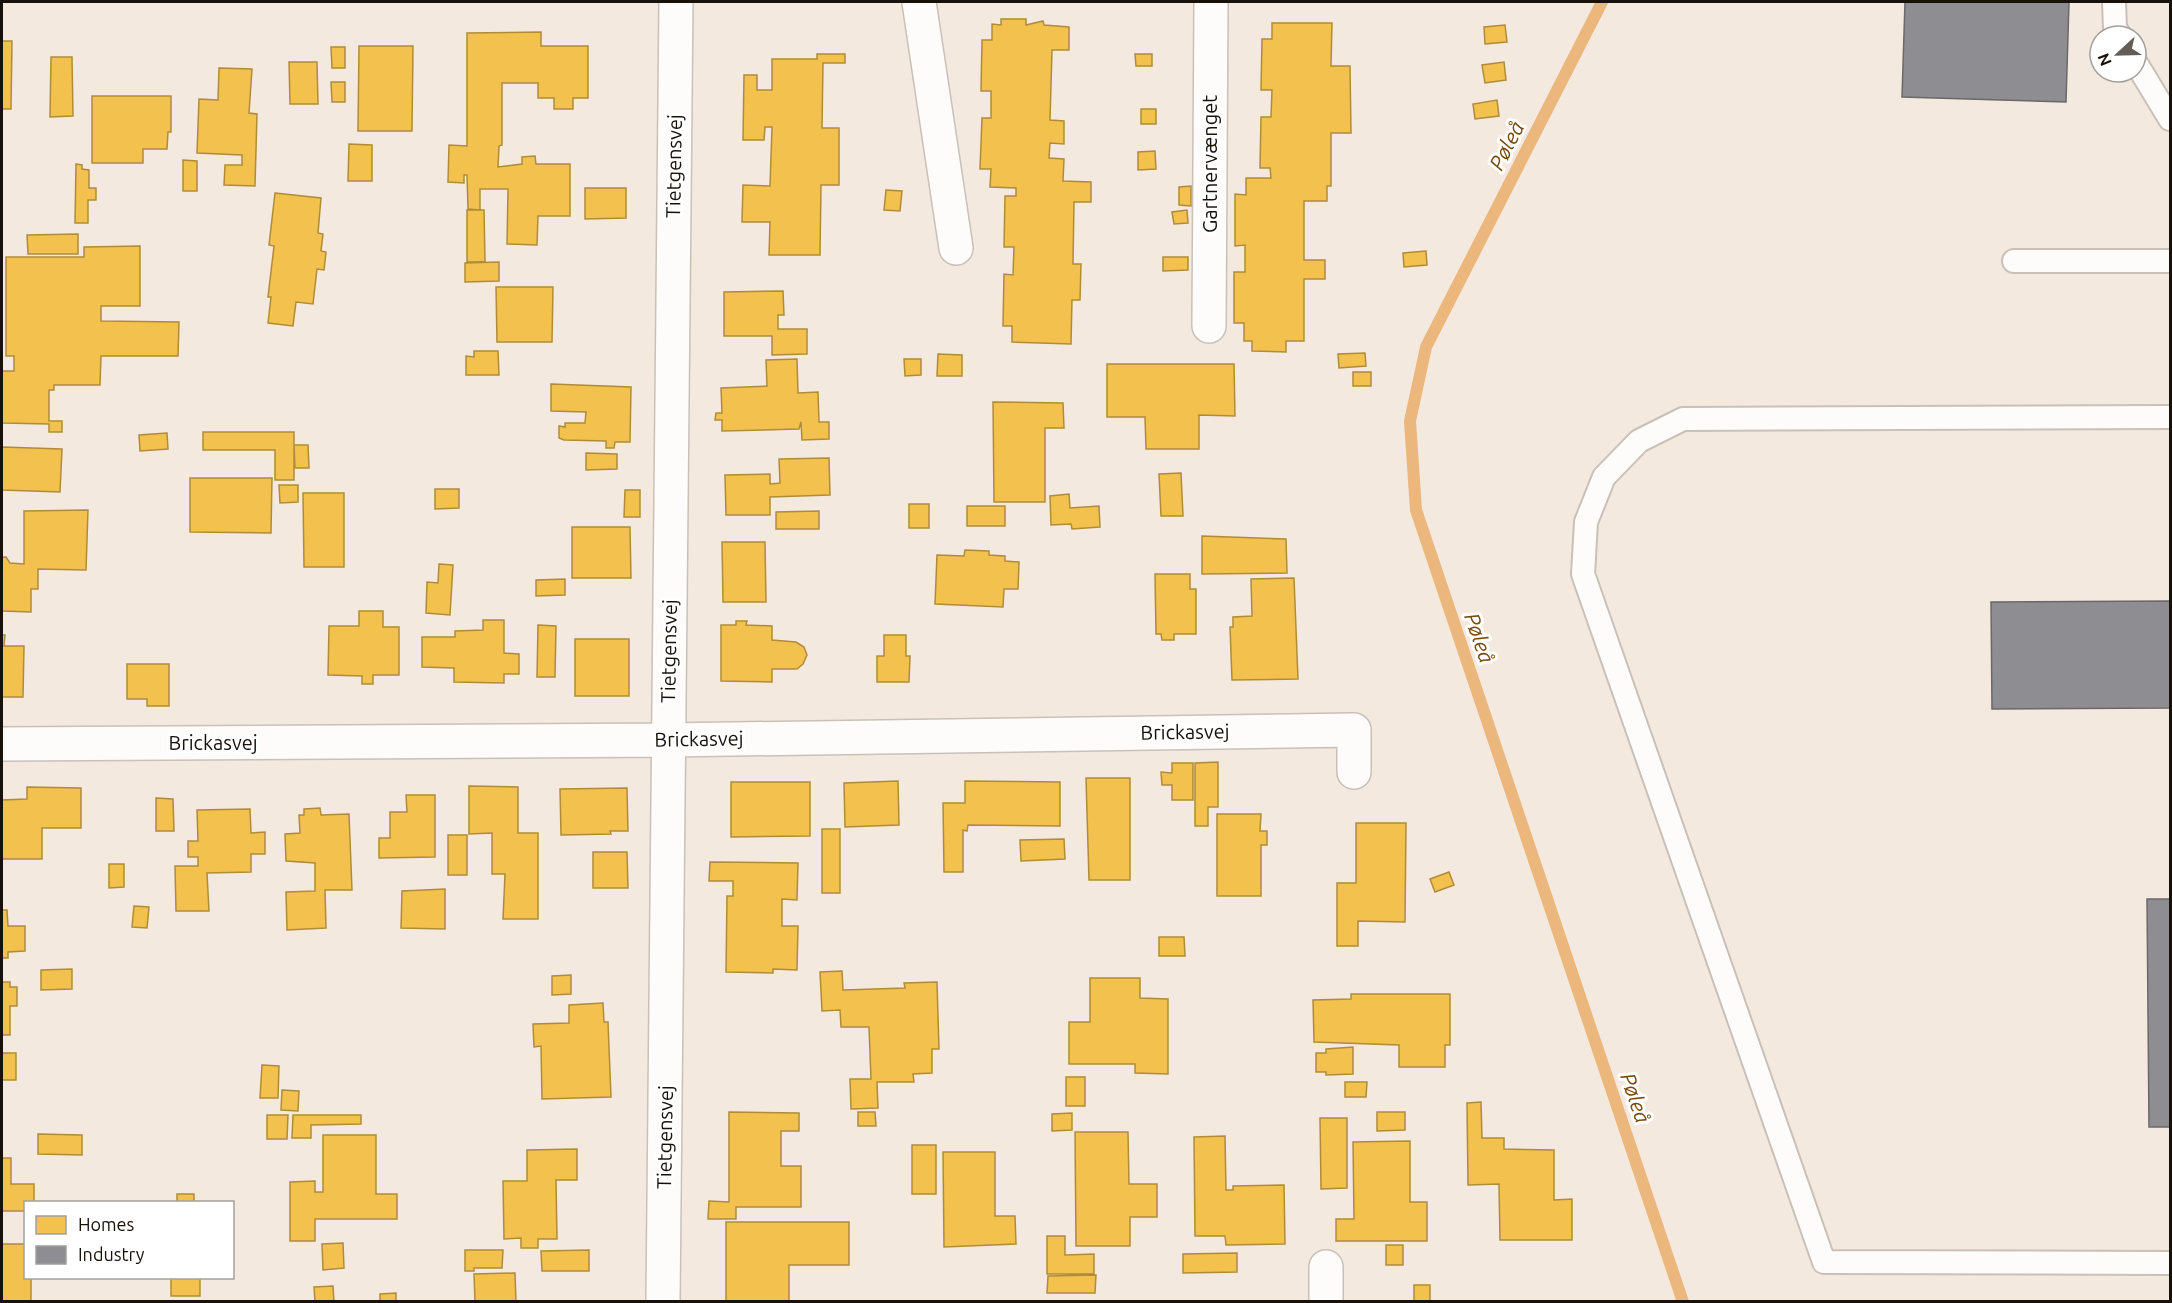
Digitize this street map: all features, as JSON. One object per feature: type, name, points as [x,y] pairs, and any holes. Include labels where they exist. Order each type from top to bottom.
[{"type":"street","name":"Tietgensvej","points":[[663,1302],[676,2]]},
{"type":"street","points":[[919,2],[956,248]]},
{"type":"street","name":"Gartnervænget","points":[[1209,326],[1211,2]]},
{"type":"street","name":"Brickasvej","points":[[2,744],[668,740],[1353,730],[1354,772]]},
{"type":"street","points":[[1326,1267],[1326,1302]]},
{"type":"lane","points":[[2114,2],[2115,24]]},
{"type":"lane","points":[[2148,83],[2170,119]]},
{"type":"lane","points":[[2014,261],[2170,261]]},
{"type":"lane","points":[[2170,417],[1683,419],[1639,441],[1604,477],[1586,522],[1583,574],[1824,1262],[2170,1263]]},
{"type":"building: Homes","points":[[1001,19],[1026,19],[1026,25],[1043,21],[1044,25],[1069,27],[1069,50],[1052,50],[1050,120],[1064,121],[1064,144],[1050,143],[1049,158],[1064,159],[1063,181],[1091,182],[1091,202],[1074,202],[1073,264],[1081,264],[1080,300],[1072,300],[1071,344],[1012,342],[1012,326],[1003,326],[1004,274],[1013,275],[1014,247],[1004,247],[1005,196],[1016,196],[1016,188],[990,187],[991,169],[980,169],[982,118],[991,118],[991,91],[981,91],[982,40],[992,40],[992,24],[1001,25]]},
{"type":"building: Homes","points":[[1272,23],[1332,23],[1331,66],[1350,66],[1351,133],[1331,133],[1331,186],[1327,186],[1327,201],[1304,201],[1304,260],[1325,260],[1325,279],[1304,279],[1304,341],[1286,341],[1286,352],[1252,351],[1252,341],[1244,341],[1244,323],[1234,323],[1234,272],[1245,272],[1245,245],[1235,246],[1235,194],[1246,195],[1246,178],[1271,178],[1270,168],[1260,168],[1261,117],[1271,117],[1272,90],[1261,90],[1262,39],[1272,39]]},
{"type":"building: Homes","points":[[1505,25],[1507,42],[1485,44],[1484,27]]},
{"type":"building: Homes","points":[[541,32],[541,46],[588,46],[588,98],[573,98],[573,109],[554,109],[554,98],[538,98],[538,83],[502,83],[502,145],[499,146],[498,167],[522,164],[522,157],[535,156],[536,164],[570,164],[570,216],[538,216],[537,245],[507,244],[508,189],[480,189],[480,210],[468,209],[467,175],[464,175],[464,183],[448,182],[449,145],[467,146],[467,33]]},
{"type":"building: Homes","points":[[2,41],[12,41],[11,109],[2,109]]},
{"type":"building: Homes","points":[[359,46],[413,46],[412,131],[358,131]]},
{"type":"building: Homes","points":[[331,47],[345,47],[345,68],[332,68]]},
{"type":"building: Homes","points":[[817,54],[845,54],[845,63],[823,63],[822,128],[839,128],[839,185],[821,185],[820,255],[769,255],[770,222],[742,222],[743,185],[770,186],[772,127],[765,127],[764,140],[743,140],[744,75],[757,75],[757,90],[772,90],[772,59],[817,59]]},
{"type":"building: Homes","points":[[1135,54],[1152,54],[1152,66],[1136,66]]},
{"type":"building: Homes","points":[[51,57],[72,57],[73,116],[50,117]]},
{"type":"building: Homes","points":[[289,62],[317,62],[318,104],[290,104]]},
{"type":"building: Homes","points":[[1504,62],[1506,80],[1485,83],[1482,65]]},
{"type":"building: Homes","points":[[219,68],[252,69],[249,113],[257,114],[255,186],[224,185],[225,165],[242,165],[242,155],[197,153],[199,99],[218,100]]},
{"type":"building: Homes","points":[[331,82],[345,82],[345,102],[332,102]]},
{"type":"building: Homes","points":[[92,96],[171,96],[171,132],[168,132],[167,149],[143,149],[143,163],[92,163]]},
{"type":"building: Homes","points":[[1497,100],[1499,116],[1475,119],[1473,104]]},
{"type":"building: Homes","points":[[1141,109],[1156,109],[1156,124],[1141,124]]},
{"type":"building: Homes","points":[[349,144],[372,145],[372,181],[348,181]]},
{"type":"building: Homes","points":[[1155,151],[1156,169],[1138,170],[1138,152]]},
{"type":"building: Homes","points":[[183,160],[197,161],[197,191],[183,191]]},
{"type":"building: Homes","points":[[76,164],[82,165],[82,169],[89,170],[89,188],[96,188],[96,200],[88,200],[88,223],[75,223]]},
{"type":"building: Homes","points":[[1191,186],[1191,206],[1179,205],[1179,187]]},
{"type":"building: Homes","points":[[585,188],[626,188],[626,218],[585,219]]},
{"type":"building: Homes","points":[[886,190],[902,191],[900,211],[884,210]]},
{"type":"building: Homes","points":[[275,193],[321,198],[318,233],[323,234],[321,251],[326,252],[324,270],[317,269],[313,304],[296,302],[293,326],[268,323],[271,297],[268,297],[274,246],[269,245]]},
{"type":"building: Homes","points":[[467,210],[484,210],[485,262],[467,262]]},
{"type":"building: Homes","points":[[1187,210],[1188,223],[1174,224],[1172,212]]},
{"type":"building: Homes","points":[[78,234],[78,254],[28,254],[27,235]]},
{"type":"building: Homes","points":[[140,246],[140,306],[101,306],[101,321],[179,322],[178,356],[101,356],[100,385],[54,385],[54,390],[49,390],[49,421],[62,421],[62,432],[49,432],[49,424],[2,423],[2,371],[14,371],[14,356],[6,356],[6,257],[84,257],[84,247]]},
{"type":"building: Homes","points":[[1426,251],[1427,265],[1404,267],[1403,253]]},
{"type":"building: Homes","points":[[1163,257],[1188,257],[1188,270],[1163,271]]},
{"type":"building: Homes","points":[[499,262],[499,281],[465,282],[465,263]]},
{"type":"building: Homes","points":[[496,287],[553,287],[552,342],[497,342]]},
{"type":"building: Homes","points":[[783,291],[784,315],[778,315],[778,329],[807,329],[807,354],[772,355],[772,336],[724,336],[724,292]]},
{"type":"building: Homes","points":[[474,351],[498,351],[499,375],[466,375],[466,356],[474,357]]},
{"type":"building: Homes","points":[[1365,353],[1366,366],[1339,368],[1338,354]]},
{"type":"building: Homes","points":[[938,354],[962,355],[962,376],[937,376]]},
{"type":"building: Homes","points":[[797,359],[798,393],[818,392],[819,422],[829,422],[829,439],[802,440],[801,422],[799,429],[722,431],[722,420],[715,420],[716,413],[722,413],[721,388],[767,386],[766,360]]},
{"type":"building: Homes","points":[[904,359],[921,359],[921,375],[905,376]]},
{"type":"building: Homes","points":[[1107,364],[1234,364],[1235,416],[1199,415],[1199,449],[1146,449],[1145,417],[1107,417]]},
{"type":"building: Homes","points":[[1353,372],[1371,372],[1371,386],[1353,386]]},
{"type":"building: Homes","points":[[551,384],[631,387],[630,442],[615,442],[614,448],[606,448],[606,441],[559,438],[559,426],[565,427],[565,423],[585,423],[586,412],[551,411]]},
{"type":"building: Homes","points":[[993,402],[1063,403],[1064,428],[1045,428],[1045,502],[994,502]]},
{"type":"building: Homes","points":[[203,432],[294,432],[294,480],[275,480],[275,450],[203,450]]},
{"type":"building: Homes","points":[[167,433],[168,449],[140,451],[139,435]]},
{"type":"building: Homes","points":[[294,445],[308,445],[309,468],[295,468]]},
{"type":"building: Homes","points":[[2,447],[62,449],[60,492],[2,490]]},
{"type":"building: Homes","points":[[586,453],[617,454],[617,469],[586,470]]},
{"type":"building: Homes","points":[[829,458],[830,495],[770,497],[770,515],[726,515],[725,475],[770,474],[770,484],[780,483],[779,459]]},
{"type":"building: Homes","points":[[1181,473],[1183,516],[1161,516],[1159,474]]},
{"type":"building: Homes","points":[[190,478],[272,478],[271,533],[190,532]]},
{"type":"building: Homes","points":[[279,485],[298,485],[298,502],[280,503]]},
{"type":"building: Homes","points":[[435,489],[459,489],[459,508],[435,509]]},
{"type":"building: Homes","points":[[625,490],[640,490],[640,517],[624,517]]},
{"type":"building: Homes","points":[[303,493],[344,493],[344,567],[304,567]]},
{"type":"building: Homes","points":[[1069,494],[1070,508],[1099,506],[1100,527],[1072,529],[1071,524],[1051,525],[1050,496]]},
{"type":"building: Homes","points":[[909,504],[929,504],[929,528],[909,528]]},
{"type":"building: Homes","points":[[967,506],[1005,506],[1005,526],[967,526]]},
{"type":"building: Homes","points":[[88,510],[86,570],[38,569],[38,589],[31,589],[31,612],[2,611],[2,557],[6,557],[10,563],[24,564],[24,511]]},
{"type":"building: Homes","points":[[819,511],[819,529],[776,529],[776,512]]},
{"type":"building: Homes","points":[[572,527],[630,527],[631,578],[572,578]]},
{"type":"building: Homes","points":[[1202,536],[1286,539],[1287,573],[1202,574]]},
{"type":"building: Homes","points":[[722,542],[765,542],[766,602],[723,602]]},
{"type":"building: Homes","points":[[965,550],[989,551],[989,555],[1005,556],[1005,561],[1019,562],[1018,589],[1004,589],[1003,607],[935,604],[937,555],[964,556]]},
{"type":"building: Homes","points":[[439,564],[453,565],[450,615],[426,613],[427,582],[438,583]]},
{"type":"building: Homes","points":[[1155,574],[1190,574],[1190,589],[1196,589],[1196,634],[1174,634],[1174,640],[1162,640],[1161,634],[1156,634]]},
{"type":"building: Homes","points":[[1294,578],[1298,679],[1232,680],[1230,627],[1233,627],[1233,617],[1252,616],[1251,579]]},
{"type":"building: Homes","points":[[565,579],[565,595],[536,596],[536,580]]},
{"type":"building: Homes","points":[[359,611],[383,611],[383,627],[399,627],[399,675],[373,675],[373,684],[362,684],[362,676],[328,675],[329,626],[359,626]]},
{"type":"building: Homes","points":[[483,620],[504,620],[504,653],[519,654],[519,674],[504,674],[504,683],[454,682],[454,668],[422,667],[422,637],[455,637],[455,631],[483,630]]},
{"type":"building: Homes","points":[[736,621],[747,621],[746,625],[772,626],[772,640],[796,642],[804,647],[807,655],[803,664],[797,669],[772,669],[772,682],[721,681],[721,625],[736,625]]},
{"type":"building: Homes","points":[[538,625],[556,626],[555,677],[537,677]]},
{"type":"building: Homes","points":[[2,635],[5,635],[4,646],[24,646],[23,697],[2,697]]},
{"type":"building: Homes","points":[[884,635],[906,635],[906,656],[910,656],[909,682],[877,682],[877,656],[884,656]]},
{"type":"building: Homes","points":[[575,639],[629,639],[629,696],[575,696]]},
{"type":"building: Homes","points":[[127,664],[169,664],[169,706],[147,706],[147,699],[127,699]]},
{"type":"building: Homes","points":[[1218,762],[1218,807],[1208,807],[1208,826],[1195,826],[1195,763]]},
{"type":"building: Homes","points":[[1172,763],[1193,763],[1193,800],[1172,800],[1172,785],[1162,785],[1161,772],[1172,773]]},
{"type":"building: Homes","points":[[1086,778],[1130,778],[1130,880],[1089,880]]},
{"type":"building: Homes","points":[[898,781],[899,825],[845,827],[844,783]]},
{"type":"building: Homes","points":[[965,781],[1060,782],[1060,826],[968,825],[967,831],[963,830],[963,872],[944,872],[943,803],[965,803]]},
{"type":"building: Homes","points":[[731,782],[810,782],[810,836],[731,837]]},
{"type":"building: Homes","points":[[469,786],[518,787],[518,833],[538,833],[538,919],[503,919],[505,874],[492,874],[492,833],[469,834]]},
{"type":"building: Homes","points":[[27,787],[81,788],[81,828],[42,828],[42,859],[2,859],[2,800],[27,799]]},
{"type":"building: Homes","points":[[627,788],[628,831],[610,831],[611,834],[561,835],[560,789]]},
{"type":"building: Homes","points":[[406,795],[435,795],[435,857],[379,858],[379,838],[390,838],[390,812],[407,812]]},
{"type":"building: Homes","points":[[156,798],[173,799],[174,831],[156,831]]},
{"type":"building: Homes","points":[[320,808],[321,815],[349,814],[352,890],[325,890],[326,928],[287,930],[286,892],[315,891],[315,863],[286,861],[285,834],[300,833],[299,815],[304,815],[304,809]]},
{"type":"building: Homes","points":[[250,809],[251,833],[265,832],[265,854],[251,854],[251,872],[207,873],[209,911],[176,911],[175,866],[198,866],[198,857],[188,857],[188,841],[198,841],[197,810]]},
{"type":"building: Homes","points":[[1217,814],[1261,814],[1260,831],[1267,831],[1267,845],[1261,845],[1261,896],[1217,896]]},
{"type":"building: Homes","points":[[1356,823],[1406,823],[1405,922],[1358,921],[1358,946],[1337,946],[1337,883],[1356,883]]},
{"type":"building: Homes","points":[[822,829],[840,829],[840,893],[822,893]]},
{"type":"building: Homes","points":[[448,835],[467,835],[467,875],[448,875]]},
{"type":"building: Homes","points":[[1064,839],[1065,859],[1021,861],[1020,840]]},
{"type":"building: Homes","points":[[593,852],[627,852],[628,888],[593,888]]},
{"type":"building: Homes","points":[[710,862],[798,863],[797,900],[782,899],[782,926],[798,926],[797,970],[773,969],[773,973],[726,972],[727,896],[733,896],[733,881],[709,881]]},
{"type":"building: Homes","points":[[109,864],[124,864],[124,887],[109,888]]},
{"type":"building: Homes","points":[[1449,872],[1454,885],[1435,892],[1430,879]]},
{"type":"building: Homes","points":[[445,889],[445,929],[401,928],[402,891]]},
{"type":"building: Homes","points":[[134,906],[149,907],[147,928],[132,927]]},
{"type":"building: Homes","points":[[2,910],[7,910],[8,926],[25,926],[25,951],[8,952],[8,958],[2,958]]},
{"type":"building: Homes","points":[[1159,937],[1184,937],[1185,956],[1159,956]]},
{"type":"building: Homes","points":[[72,969],[72,989],[41,990],[41,970]]},
{"type":"building: Homes","points":[[842,971],[843,990],[905,988],[904,983],[937,982],[939,1049],[932,1049],[932,1073],[913,1074],[914,1082],[877,1082],[878,1108],[851,1109],[850,1079],[871,1079],[869,1027],[841,1027],[840,1010],[822,1011],[820,972]]},
{"type":"building: Homes","points":[[571,975],[571,994],[552,995],[552,976]]},
{"type":"building: Homes","points":[[1090,978],[1140,978],[1140,998],[1168,999],[1168,1074],[1135,1073],[1135,1064],[1069,1064],[1069,1022],[1090,1022]]},
{"type":"building: Homes","points":[[2,982],[10,982],[10,987],[17,987],[17,1006],[10,1006],[10,1035],[2,1035]]},
{"type":"building: Homes","points":[[1351,994],[1450,994],[1450,1045],[1445,1045],[1445,1067],[1399,1067],[1399,1045],[1314,1042],[1313,1000],[1351,999]]},
{"type":"building: Homes","points":[[603,1003],[604,1022],[608,1022],[611,1097],[542,1099],[541,1046],[534,1047],[533,1024],[569,1023],[569,1005]]},
{"type":"building: Homes","points":[[1353,1047],[1353,1074],[1326,1075],[1326,1072],[1316,1072],[1316,1053],[1326,1053],[1326,1049]]},
{"type":"building: Homes","points":[[2,1053],[16,1053],[16,1080],[2,1080]]},
{"type":"building: Homes","points":[[262,1065],[279,1066],[278,1098],[260,1098]]},
{"type":"building: Homes","points":[[1066,1077],[1085,1077],[1085,1106],[1066,1106]]},
{"type":"building: Homes","points":[[1345,1082],[1367,1082],[1366,1097],[1345,1097]]},
{"type":"building: Homes","points":[[282,1090],[299,1091],[298,1111],[281,1110]]},
{"type":"building: Homes","points":[[1481,1102],[1482,1138],[1504,1138],[1504,1149],[1554,1150],[1554,1200],[1572,1199],[1572,1240],[1500,1240],[1499,1184],[1468,1185],[1467,1103]]},
{"type":"building: Homes","points":[[729,1112],[799,1113],[799,1131],[781,1131],[781,1166],[801,1166],[801,1207],[736,1207],[736,1219],[708,1219],[709,1201],[729,1202]]},
{"type":"building: Homes","points":[[858,1112],[875,1112],[876,1126],[858,1126]]},
{"type":"building: Homes","points":[[1377,1112],[1405,1112],[1405,1130],[1377,1131]]},
{"type":"building: Homes","points":[[1072,1113],[1072,1130],[1052,1131],[1052,1114]]},
{"type":"building: Homes","points":[[267,1115],[288,1115],[287,1139],[267,1139]]},
{"type":"building: Homes","points":[[293,1115],[361,1115],[361,1124],[311,1125],[311,1138],[292,1138]]},
{"type":"building: Homes","points":[[1320,1118],[1347,1118],[1347,1188],[1321,1189]]},
{"type":"building: Homes","points":[[1075,1132],[1128,1132],[1129,1184],[1157,1184],[1157,1217],[1130,1217],[1130,1246],[1076,1246]]},
{"type":"building: Homes","points":[[38,1134],[82,1135],[82,1155],[38,1154]]},
{"type":"building: Homes","points":[[323,1135],[376,1135],[376,1194],[397,1194],[397,1219],[315,1219],[315,1241],[290,1241],[290,1182],[315,1181],[315,1192],[323,1192]]},
{"type":"building: Homes","points":[[1225,1136],[1226,1190],[1233,1190],[1233,1186],[1284,1185],[1285,1244],[1226,1245],[1225,1236],[1195,1236],[1194,1137]]},
{"type":"building: Homes","points":[[1410,1141],[1410,1202],[1427,1202],[1427,1241],[1336,1241],[1336,1219],[1354,1219],[1353,1142]]},
{"type":"building: Homes","points":[[912,1145],[936,1145],[936,1194],[912,1194]]},
{"type":"building: Homes","points":[[577,1149],[577,1180],[556,1180],[557,1239],[538,1239],[538,1248],[521,1248],[521,1238],[504,1239],[503,1181],[527,1181],[527,1150]]},
{"type":"building: Homes","points":[[943,1152],[995,1152],[995,1216],[1015,1216],[1016,1244],[944,1247]]},
{"type":"building: Homes","points":[[2,1158],[11,1158],[11,1184],[34,1184],[34,1201],[24,1201],[24,1211],[2,1211]]},
{"type":"building: Homes","points":[[177,1194],[194,1194],[194,1201],[177,1201]]},
{"type":"building: Homes","points":[[726,1222],[849,1222],[849,1265],[789,1265],[789,1302],[726,1302]]},
{"type":"building: Homes","points":[[1047,1236],[1065,1236],[1065,1255],[1094,1254],[1094,1274],[1047,1274]]},
{"type":"building: Homes","points":[[343,1243],[344,1268],[323,1270],[322,1244]]},
{"type":"building: Homes","points":[[2,1244],[24,1244],[24,1279],[31,1279],[31,1302],[2,1302]]},
{"type":"building: Homes","points":[[1386,1245],[1403,1245],[1403,1265],[1386,1265]]},
{"type":"building: Homes","points":[[465,1250],[503,1250],[502,1268],[474,1268],[474,1271],[465,1271]]},
{"type":"building: Homes","points":[[589,1250],[589,1271],[542,1271],[541,1251]]},
{"type":"building: Homes","points":[[1237,1253],[1237,1272],[1183,1273],[1183,1254]]},
{"type":"building: Homes","points":[[515,1273],[516,1302],[475,1302],[474,1274]]},
{"type":"building: Homes","points":[[1096,1275],[1095,1293],[1047,1293],[1048,1276]]},
{"type":"building: Homes","points":[[171,1279],[200,1279],[200,1296],[171,1296]]},
{"type":"building: Homes","points":[[1414,1285],[1430,1285],[1430,1302],[1414,1302]]},
{"type":"building: Homes","points":[[333,1286],[334,1302],[315,1302],[314,1287]]},
{"type":"building: Homes","points":[[396,1293],[396,1302],[380,1302],[380,1294]]},
{"type":"building: Industry","points":[[1905,2],[2069,2],[2066,102],[1902,97]]},
{"type":"building: Industry","points":[[2170,601],[2170,708],[1992,709],[1991,602]]},
{"type":"building: Industry","points":[[2147,899],[2170,899],[2170,1127],[2149,1127]]},
{"type":"waterway","name":"Pøleå","points":[[1602,2],[1426,347],[1410,421],[1416,510],[1683,1302]]}]
